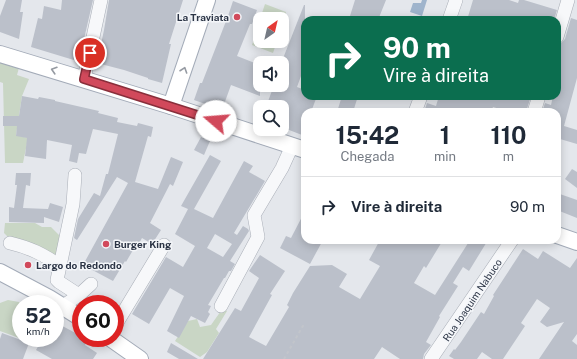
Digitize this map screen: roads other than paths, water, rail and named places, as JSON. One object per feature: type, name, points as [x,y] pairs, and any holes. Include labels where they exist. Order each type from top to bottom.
[{"type":"main road","points":[[171,106],[207,0]]},
{"type":"main road","points":[[0,54],[171,106],[298,148]]},
{"type":"main road","points":[[561,236],[577,242]]},
{"type":"main road","points":[[0,272],[43,295]]},
{"type":"main road","points":[[123,347],[140,359]]},
{"type":"street","points":[[84,79],[101,0]]},
{"type":"street","points":[[450,16],[456,0]]},
{"type":"street","points":[[561,24],[568,0]]},
{"type":"street","points":[[221,306],[258,237],[254,215],[282,168],[298,148]]},
{"type":"street","points":[[75,175],[73,204],[57,280],[78,295],[91,284]]},
{"type":"street","points":[[10,243],[29,248],[60,265]]},
{"type":"street","name":"Rua Joaquim Nabuco","points":[[431,359],[509,244]]},
{"type":"street","points":[[124,311],[164,245]]},
{"type":"water","points":[[422,0],[427,0],[422,16],[410,12],[413,3],[421,3]]},
{"type":"place","name":"La Traviata","points":[[237,17]]},
{"type":"place","name":"Burger King","points":[[106,244]]},
{"type":"place","name":"Largo do Redondo","points":[[28,265]]}]
